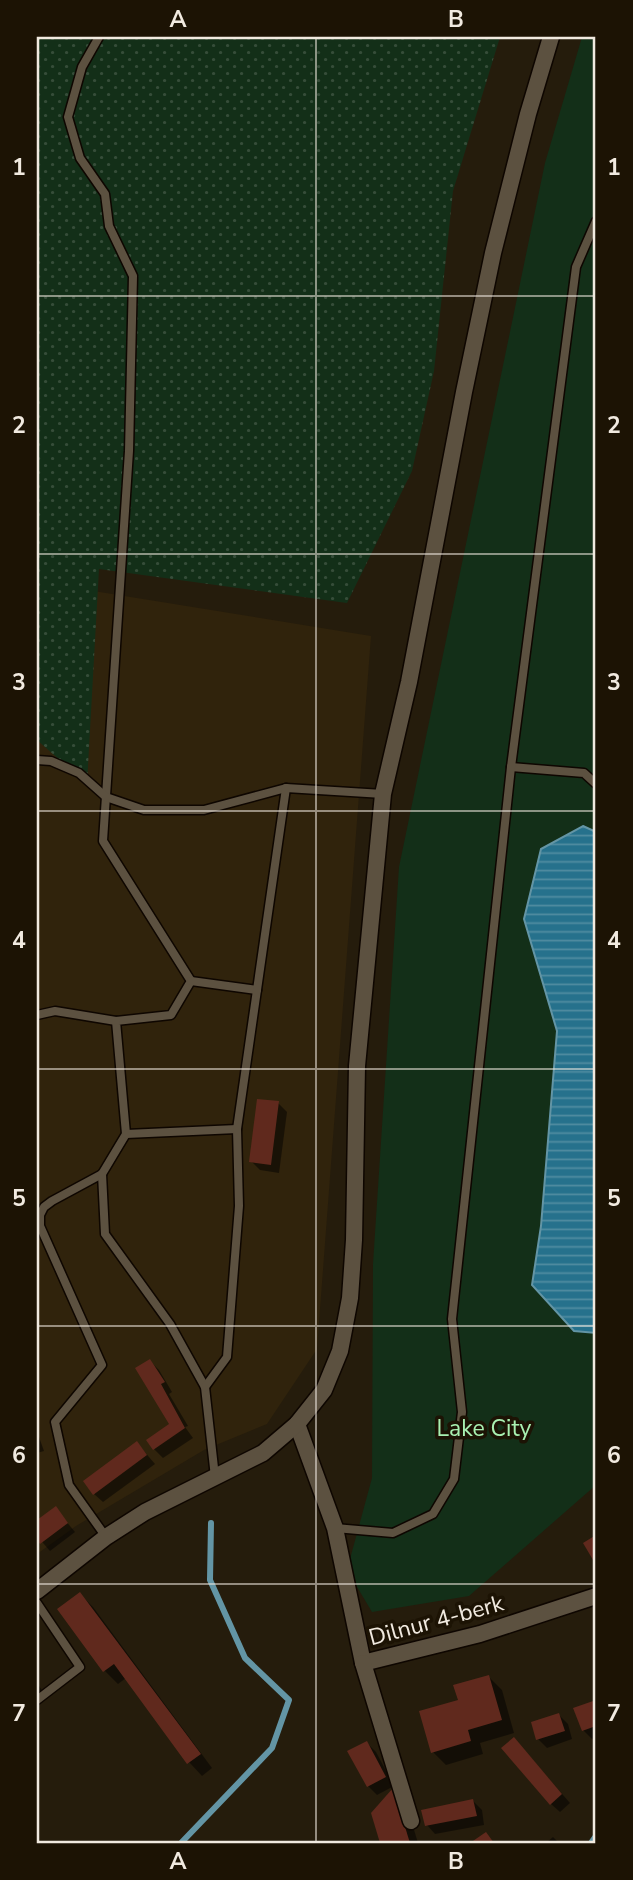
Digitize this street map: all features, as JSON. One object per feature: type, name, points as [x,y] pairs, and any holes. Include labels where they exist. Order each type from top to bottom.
[{"type":"street","points":[[37,1591],[106,1537],[145,1512],[263,1453],[297,1424],[324,1390],[340,1351],[350,1298],[354,1240],[357,1066],[383,794],[409,682],[493,253],[528,114],[551,37]]},
{"type":"street","name":"Dilnur 4-berk","points":[[297,1424],[335,1528],[363,1663],[480,1634],[596,1596]]},
{"type":"street","points":[[363,1663],[411,1821]]},
{"type":"lane","points":[[99,37],[82,67],[68,117],[80,159],[105,194],[108,226],[133,276],[130,451],[103,841],[191,981]]},
{"type":"lane","points":[[335,1528],[393,1533],[432,1514],[454,1479],[462,1412],[453,1319],[511,767],[576,267],[596,220]]},
{"type":"lane","points":[[37,760],[51,761],[79,773],[106,797],[145,810],[204,810],[286,788],[383,794]]},
{"type":"lane","points":[[511,767],[584,773],[596,784]]},
{"type":"lane","points":[[205,1387],[227,1357],[239,1206],[237,1129],[286,788]]},
{"type":"lane","points":[[191,981],[257,990]]},
{"type":"lane","points":[[37,1015],[55,1012],[116,1021],[171,1015],[191,981]]},
{"type":"lane","points":[[106,1537],[69,1485],[55,1422],[102,1366],[40,1226],[40,1215],[44,1207],[52,1201],[102,1174],[126,1135],[116,1021]]},
{"type":"lane","points":[[126,1135],[237,1129]]},
{"type":"lane","points":[[102,1174],[105,1234],[170,1324],[205,1387],[215,1477]]},
{"type":"lane","points":[[37,1603],[80,1667],[37,1700]]},
{"type":"shaded area","points":[[75,588],[371,636],[317,1349],[267,1424],[204,1450],[76,1526],[37,1554],[37,652]]},
{"type":"green space","points":[[37,37],[500,37],[453,191],[434,371],[412,471],[347,603],[99,569],[87,784],[37,740]]},
{"type":"green space","name":"Lake City","points":[[582,37],[596,37],[596,832],[583,826],[524,919],[557,1031],[541,1226],[532,1285],[574,1331],[596,1333],[596,1485],[469,1596],[372,1612],[347,1570],[372,1478],[373,1264],[399,867],[545,163]]},
{"type":"water","points":[[583,826],[596,832],[596,1333],[574,1331],[532,1285],[541,1226],[557,1031],[524,919],[541,849]]},
{"type":"building","points":[[257,1099],[279,1101],[271,1165],[249,1162]]},
{"type":"building","points":[[150,1359],[165,1382],[161,1384],[185,1428],[153,1450],[146,1440],[169,1424],[135,1368]]},
{"type":"building","points":[[137,1441],[147,1455],[93,1495],[83,1481]]},
{"type":"building","points":[[56,1506],[68,1523],[40,1544],[37,1539],[37,1520]]},
{"type":"building","points":[[596,1535],[596,1565],[583,1543]]},
{"type":"building","points":[[80,1592],[201,1754],[187,1764],[114,1664],[103,1672],[57,1609]]},
{"type":"building","points":[[489,1675],[502,1720],[468,1730],[471,1741],[431,1753],[419,1711],[458,1700],[453,1685]]},
{"type":"building","points":[[596,1700],[596,1726],[582,1731],[573,1708]]},
{"type":"building","points":[[559,1713],[565,1731],[536,1740],[531,1722]]},
{"type":"building","points":[[514,1737],[562,1794],[550,1805],[501,1748]]},
{"type":"building","points":[[367,1741],[386,1777],[367,1787],[347,1751]]},
{"type":"building","points":[[393,1788],[410,1843],[380,1843],[371,1813]]},
{"type":"building","points":[[473,1799],[477,1816],[425,1826],[421,1810]]},
{"type":"building","points":[[486,1832],[494,1843],[470,1843]]},
{"type":"waterway","points":[[181,1843],[272,1748],[289,1700],[245,1658],[210,1580],[211,1523]]},
{"type":"waterway","points":[[591,1843],[596,1836]]}]
